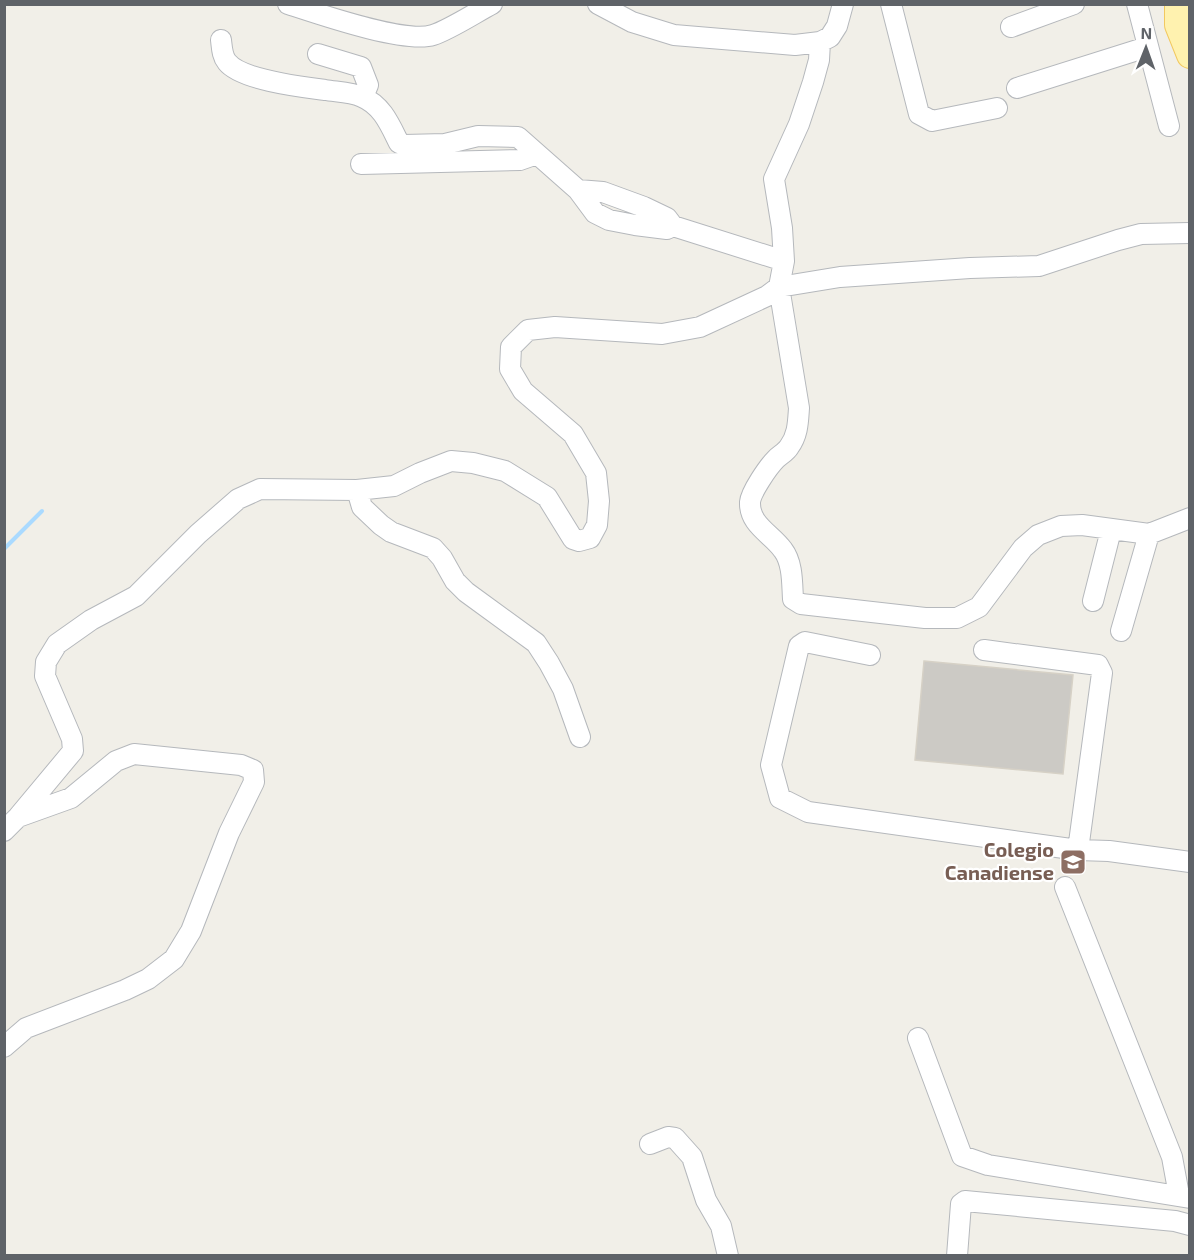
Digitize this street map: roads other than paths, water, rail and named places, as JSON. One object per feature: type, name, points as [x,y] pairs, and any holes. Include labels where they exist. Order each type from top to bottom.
[{"type":"main road","points":[[1178,4],[1178,26],[1190,55]]},
{"type":"street","points":[[288,4],[410,38],[433,35],[492,4]]},
{"type":"street","points":[[598,4],[632,22],[674,35],[795,45],[820,42],[830,37],[837,26],[843,4]]},
{"type":"street","points":[[613,4],[632,22]]},
{"type":"street","points":[[891,4],[919,114],[932,121],[997,108]]},
{"type":"street","points":[[1011,27],[1074,4]]},
{"type":"street","points":[[1137,4],[1169,126]]},
{"type":"street","points":[[221,40],[222,53],[227,63],[239,71],[278,82],[363,97],[379,109],[392,126],[399,143],[404,145],[445,144],[478,136],[518,137],[578,190],[603,192],[667,218],[673,226],[784,261]]},
{"type":"street","points":[[820,42],[819,60],[799,124],[774,179],[782,228],[784,261],[779,287],[799,408],[798,423],[795,437],[788,449],[774,460],[750,500],[751,512],[758,525],[784,550],[791,572],[793,599],[801,604],[925,618],[957,618],[979,607],[1023,548],[1038,535],[1061,526],[1082,525],[1149,534],[1190,518]]},
{"type":"street","points":[[1017,88],[1147,47]]},
{"type":"street","points":[[318,54],[361,67],[368,85],[363,97]]},
{"type":"street","points":[[361,164],[520,160],[537,154]]},
{"type":"street","points":[[11,824],[73,751],[72,739],[45,676],[46,662],[57,644],[91,620],[136,596],[198,534],[238,499],[260,489],[357,490],[394,486],[452,461],[473,463],[505,471],[547,497],[573,539],[579,541],[590,538],[597,525],[599,501],[596,473],[573,434],[523,391],[510,369],[511,347],[528,330],[555,327],[662,334],[700,327],[767,296],[779,287],[840,277],[970,268],[1039,266],[1142,234],[1190,233]]},
{"type":"street","points":[[357,490],[362,507],[381,525],[391,532],[433,548],[442,558],[455,581],[536,643],[563,689],[580,737]]},
{"type":"street","points":[[1093,601],[1111,530]]},
{"type":"street","points":[[1121,632],[1149,534]]},
{"type":"street","points":[[870,655],[805,642],[799,646],[771,765],[780,798],[808,812],[1078,850],[1109,851],[1190,862]]},
{"type":"street","points":[[984,650],[1098,665],[1102,673],[1078,850]]},
{"type":"street","points":[[4,1047],[26,1028],[125,990],[148,979],[174,959],[191,931],[229,833],[254,782],[253,770],[241,765],[134,754],[116,761],[71,798],[11,824]]},
{"type":"street","points":[[918,1038],[962,1156],[988,1164],[1184,1196],[1172,1156],[1065,887]]},
{"type":"street","points":[[650,1144],[668,1137],[675,1138],[692,1157],[706,1200],[721,1226],[728,1256]]},
{"type":"street","points":[[957,1256],[961,1203],[964,1201],[1175,1221],[1190,1225]]},
{"type":"waterway","points":[[4,549],[42,511]]},
{"type":"place","name":"Colegio Canadiense","points":[[1073,862]]}]
